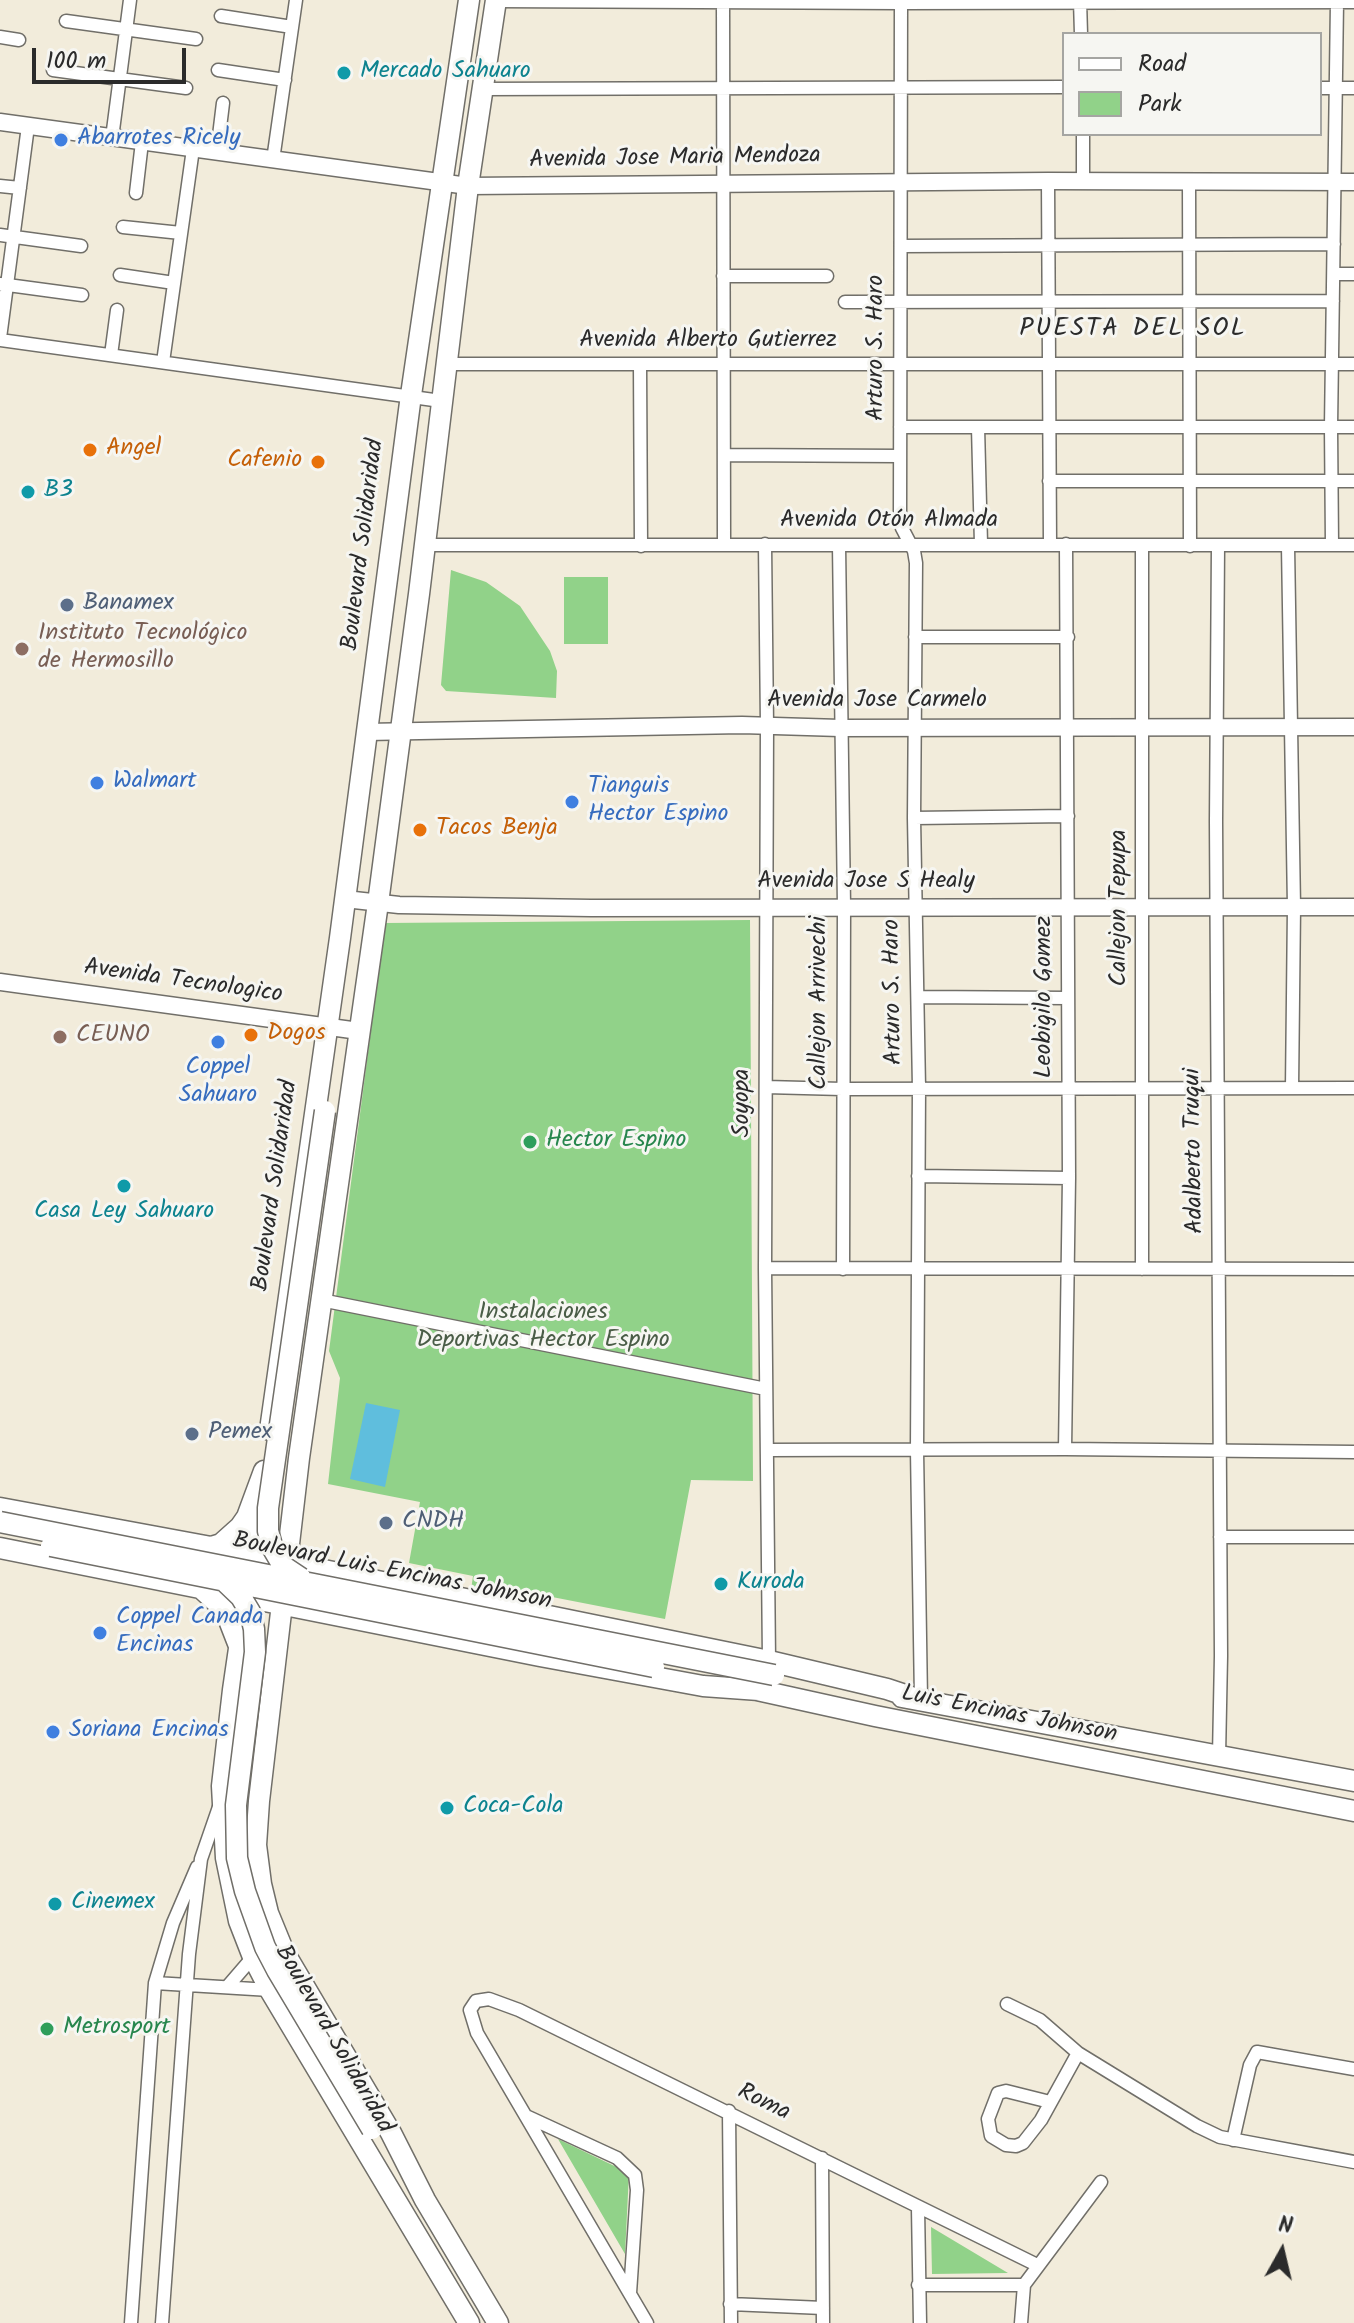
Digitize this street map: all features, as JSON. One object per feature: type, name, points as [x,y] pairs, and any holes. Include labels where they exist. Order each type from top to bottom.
[{"type":"main road","name":"Boulevard Solidaridad","points":[[469,0],[411,395],[345,899],[228,1728],[222,1796],[232,1894],[253,1957],[469,2323]]},
{"type":"main road","name":"Boulevard Solidaridad","points":[[496,0],[468,186],[378,903],[291,1527],[256,1845],[268,1913],[290,1963],[391,2133],[425,2200],[498,2323]]},
{"type":"main road","points":[[320,1069],[326,1093],[325,1111],[268,1508],[268,1531],[273,1549],[283,1566],[299,1578],[387,1613]]},
{"type":"main road","points":[[211,1547],[221,1544],[240,1527],[264,1471]]},
{"type":"main road","points":[[0,1508],[254,1555],[772,1668]]},
{"type":"main road","name":"Boulevard Luis Encinas Johnson","points":[[0,1522],[772,1668]]},
{"type":"main road","points":[[291,1527],[311,1558],[328,1571]]},
{"type":"main road","name":"Boulevard Luis Encinas Johnson","points":[[0,1536],[654,1667]]},
{"type":"main road","points":[[0,1548],[662,1679],[759,1690]]},
{"type":"main road","points":[[140,1549],[218,1575],[241,1597],[250,1612],[255,1652],[236,1805],[237,1858],[245,1891],[265,1947],[277,1970],[372,2129],[395,2164],[425,2200]]},
{"type":"main road","points":[[200,1588],[225,1610],[240,1650]]},
{"type":"main road","points":[[278,1637],[292,1622],[321,1613]]},
{"type":"main road","name":"Luis Encinas Johnson","points":[[654,1667],[875,1716],[1354,1811]]},
{"type":"main road","name":"Luis Encinas Johnson","points":[[772,1668],[865,1693],[917,1699],[1354,1781]]},
{"type":"main road","points":[[228,1728],[247,1725],[267,1732]]},
{"type":"main road","points":[[418,2237],[437,2251],[468,2293],[478,2292]]},
{"type":"street","points":[[112,138],[130,0]]},
{"type":"street","points":[[273,160],[296,0]]},
{"type":"street","points":[[496,0],[1354,2]]},
{"type":"street","points":[[1080,1],[1081,32]]},
{"type":"street","points":[[723,2],[724,544]]},
{"type":"street","name":"Arturo S. Haro","points":[[901,2],[899,456],[902,528],[911,543],[916,563],[914,818],[919,1088],[917,1699]]},
{"type":"street","points":[[1332,545],[1337,2]]},
{"type":"street","points":[[221,16],[292,27]]},
{"type":"street","points":[[66,21],[196,39]]},
{"type":"street","points":[[0,37],[19,40]]},
{"type":"street","points":[[53,70],[186,88]]},
{"type":"street","points":[[218,70],[285,80]]},
{"type":"street","points":[[483,89],[1062,87]]},
{"type":"street","points":[[1322,88],[1354,88]]},
{"type":"street","points":[[217,152],[223,103]]},
{"type":"street","name":"Avenida Jose Maria Mendoza","points":[[0,122],[468,186],[1354,182]]},
{"type":"street","points":[[28,126],[20,188],[7,236],[0,339],[441,401]]},
{"type":"street","points":[[1083,136],[1083,181]]},
{"type":"street","points":[[136,193],[142,142]]},
{"type":"street","points":[[163,362],[193,149]]},
{"type":"street","points":[[1048,181],[1050,544]]},
{"type":"street","points":[[1189,181],[1190,546]]},
{"type":"street","points":[[0,186],[20,188]]},
{"type":"street","points":[[123,227],[181,233]]},
{"type":"street","points":[[7,236],[81,246]]},
{"type":"street","points":[[901,246],[1334,244]]},
{"type":"street","points":[[1334,274],[1354,274]]},
{"type":"street","points":[[120,275],[174,283]]},
{"type":"street","points":[[723,276],[827,276]]},
{"type":"street","points":[[3,284],[82,295]]},
{"type":"street","points":[[845,302],[1333,301]]},
{"type":"street","points":[[111,355],[117,310]]},
{"type":"street","name":"Avenida Alberto Gutierrez","points":[[446,364],[1354,364]]},
{"type":"street","points":[[640,364],[641,546]]},
{"type":"street","points":[[900,427],[1354,427]]},
{"type":"street","points":[[978,427],[981,544]]},
{"type":"street","points":[[724,455],[899,456]]},
{"type":"street","points":[[1049,481],[1354,481]]},
{"type":"street","name":"Soyopa","points":[[765,544],[765,1268],[772,1668]]},
{"type":"street","name":"Leobigilo Gomez","points":[[1065,1449],[1069,1178],[1066,544]]},
{"type":"street","name":"Avenida Otón Almada","points":[[424,545],[1354,545]]},
{"type":"street","name":"Callejon Arrivechi","points":[[839,545],[844,906],[843,1269]]},
{"type":"street","name":"Callejon Tepupa","points":[[1142,546],[1142,1269]]},
{"type":"street","name":"Adalberto Truqui","points":[[1218,546],[1219,1756]]},
{"type":"street","points":[[1288,546],[1294,907],[1292,1088]]},
{"type":"street","points":[[915,637],[1068,637]]},
{"type":"street","name":"Avenida Jose Carmelo","points":[[366,732],[767,726],[1354,727]]},
{"type":"street","points":[[914,818],[1068,816]]},
{"type":"street","name":"Avenida Jose S Healy","points":[[345,899],[378,903],[591,908],[1354,907]]},
{"type":"street","name":"Avenida Tecnologico","points":[[0,982],[359,1031]]},
{"type":"street","points":[[918,997],[1068,998]]},
{"type":"street","points":[[766,1087],[1354,1088]]},
{"type":"street","points":[[918,1176],[1069,1178]]},
{"type":"street","points":[[765,1268],[1354,1269]]},
{"type":"street","points":[[321,1300],[766,1389]]},
{"type":"street","points":[[767,1450],[1354,1452]]},
{"type":"street","points":[[1220,1537],[1354,1537]]},
{"type":"street","points":[[131,2323],[155,1983],[173,1923],[201,1859],[222,1796]]},
{"type":"street","points":[[162,2323],[201,1859]]},
{"type":"street","points":[[228,1986],[253,1957]]},
{"type":"street","points":[[155,1983],[270,1990]]},
{"type":"street","name":"Roma","points":[[526,2116],[477,2033],[470,2010],[471,2005],[481,1999],[500,2002],[729,2111],[1037,2265]]},
{"type":"street","points":[[1007,2004],[1040,2020],[1078,2053],[1197,2126],[1233,2140],[1354,2162]]},
{"type":"street","points":[[1233,2140],[1252,2057],[1257,2052],[1354,2069]]},
{"type":"street","points":[[1050,2102],[1006,2091],[998,2093],[988,2119],[991,2136],[1006,2145],[1023,2143],[1041,2120],[1078,2053]]},
{"type":"street","points":[[729,2111],[731,2323]]},
{"type":"street","points":[[526,2116],[617,2158],[635,2175],[637,2190],[630,2293]]},
{"type":"street","points":[[526,2116],[647,2323]]},
{"type":"street","points":[[822,2158],[823,2323]]},
{"type":"street","points":[[1021,2323],[1024,2285],[1101,2182]]},
{"type":"street","points":[[918,2208],[920,2323]]},
{"type":"street","points":[[918,2285],[1024,2285]]},
{"type":"street","points":[[730,2304],[823,2308]]},
{"type":"green space","points":[[451,570],[486,582],[520,606],[550,651],[557,671],[556,698],[446,691],[441,685]]},
{"type":"green space","points":[[564,577],[608,577],[608,644],[564,644]]},
{"type":"green space","name":"Instalaciones Deportivas Hector Espino","points":[[750,920],[753,1481],[691,1480],[665,1619],[506,1588],[494,1595],[471,1590],[473,1576],[409,1563],[420,1502],[328,1484],[340,1378],[329,1351],[385,923]]},
{"type":"green space","points":[[558,2139],[629,2173],[625,2254]]},
{"type":"green space","points":[[931,2227],[1008,2273],[932,2274]]},
{"type":"water","points":[[366,1403],[400,1410],[385,1487],[350,1479]]},
{"type":"place","name":"Mercado Sahuaro","points":[[344,73]]},
{"type":"place","name":"Abarrotes Ricely","points":[[61,140]]},
{"type":"place","name":"Angel","points":[[90,450]]},
{"type":"place","name":"Cafenio","points":[[318,462]]},
{"type":"place","name":"B3","points":[[28,492]]},
{"type":"place","name":"Banamex","points":[[67,605]]},
{"type":"place","name":"Instituto Tecnológico de Hermosillo","points":[[22,649]]},
{"type":"place","name":"Walmart","points":[[97,783]]},
{"type":"place","name":"Tianguis Hector Espino","points":[[572,802]]},
{"type":"place","name":"Tacos Benja","points":[[420,830]]},
{"type":"place","name":"Dogos","points":[[251,1035]]},
{"type":"place","name":"CEUNO","points":[[60,1037]]},
{"type":"place","name":"Coppel Sahuaro","points":[[218,1042]]},
{"type":"place","name":"Hector Espino","points":[[530,1142]]},
{"type":"place","name":"Casa Ley Sahuaro","points":[[124,1186]]},
{"type":"place","name":"Pemex","points":[[192,1434]]},
{"type":"place","name":"CNDH","points":[[386,1523]]},
{"type":"place","name":"Kuroda","points":[[721,1584]]},
{"type":"place","name":"Coppel Canada Encinas","points":[[100,1633]]},
{"type":"place","name":"Soriana Encinas","points":[[53,1732]]},
{"type":"place","name":"Coca-Cola","points":[[447,1808]]},
{"type":"place","name":"Cinemex","points":[[55,1904]]},
{"type":"place","name":"Metrosport","points":[[47,2029]]},
{"type":"district","name":"PUESTA DEL SOL","points":[[1133,331]]}]
